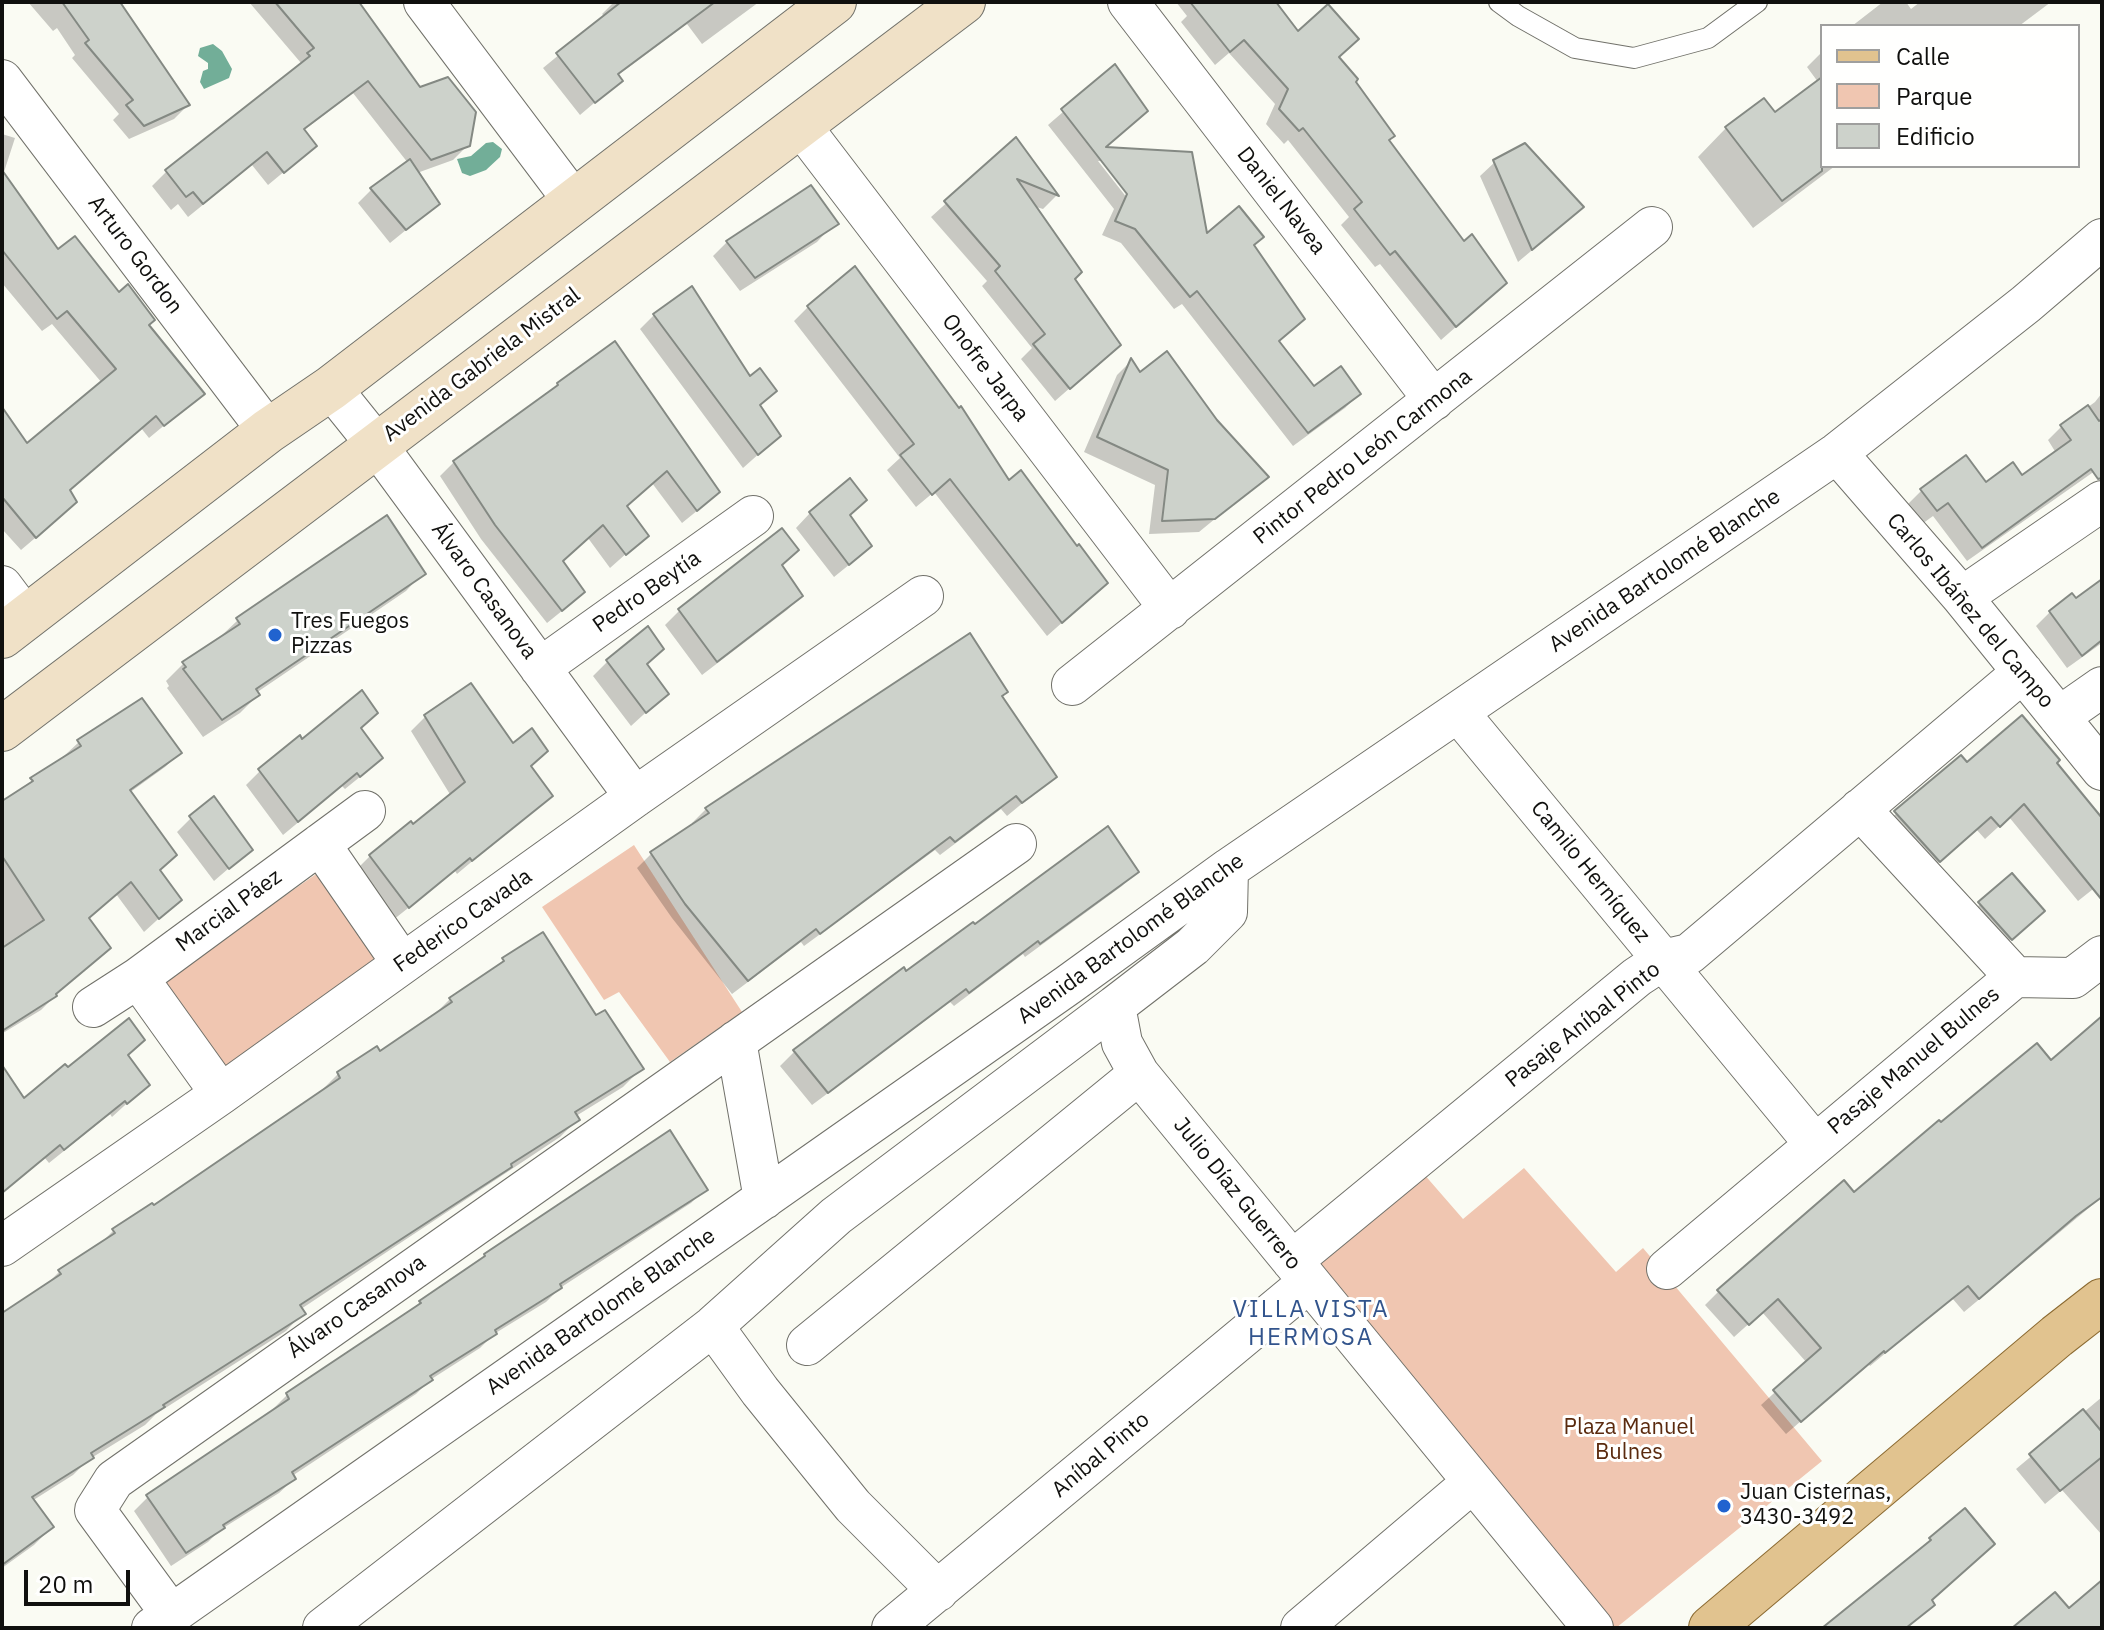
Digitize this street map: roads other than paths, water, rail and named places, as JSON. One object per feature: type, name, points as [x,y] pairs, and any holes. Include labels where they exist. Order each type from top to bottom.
[{"type":"main road","points":[[10,613],[331,388],[834,2]]},
{"type":"main road","name":"Avenida Gabriela Mistral","points":[[2,729],[963,2]]},
{"type":"main road","points":[[1711,1628],[2102,1301]]},
{"type":"street","points":[[424,2],[573,200]]},
{"type":"street","name":"Daniel Navea","points":[[1128,2],[1434,400]]},
{"type":"street","name":"Arturo Gordon","points":[[2,80],[268,431]]},
{"type":"street","name":"Onofre Jarpa","points":[[801,126],[1170,609]]},
{"type":"street","name":"Pintor Pedro León Carmona","points":[[1072,685],[1652,227]]},
{"type":"street","name":"Avenida Bartolomé Blanche","points":[[161,1621],[764,1199],[1228,869],[1837,453],[2026,304],[2102,239]]},
{"type":"street","name":"Álvaro Casanova","points":[[331,388],[376,444],[635,797]]},
{"type":"street","name":"Carlos Ibáñez del Campo","points":[[1837,453],[1962,597],[2102,770]]},
{"type":"street","points":[[1962,597],[2102,501]]},
{"type":"street","name":"Pedro Beytía","points":[[540,668],[753,516]]},
{"type":"street","name":"Federico Cavada","points":[[2,1246],[923,596]]},
{"type":"street","name":"Pasaje Aníbal Pinto","points":[[1301,1272],[1637,977],[1663,960],[1689,954],[2023,672]]},
{"type":"street","points":[[2059,717],[2102,687]]},
{"type":"street","name":"Camilo Herníquez","points":[[1458,712],[1814,1143]]},
{"type":"street","points":[[1860,809],[2015,977]]},
{"type":"street","name":"Marcial Páez","points":[[93,1007],[138,978],[365,811]]},
{"type":"street","points":[[320,844],[402,963]]},
{"type":"street","name":"Álvaro Casanova","points":[[161,1621],[95,1510],[114,1480],[1016,844]]},
{"type":"street","points":[[1115,1006],[1193,946],[1227,912],[1228,869]]},
{"type":"street","name":"Pasaje Manuel Bulnes","points":[[1667,1269],[2015,977],[2073,978],[2102,956]]},
{"type":"street","points":[[138,978],[221,1094]]},
{"type":"street","name":"Avenida Bartolomé Blanche","points":[[323,1628],[713,1326],[836,1216],[1115,1006]]},
{"type":"street","name":"Julio Díaz Guerrero","points":[[1115,1006],[1122,1043],[1139,1074],[1593,1628]]},
{"type":"street","points":[[736,1041],[764,1199]]},
{"type":"street","points":[[807,1345],[1139,1074]]},
{"type":"street","name":"Aníbal Pinto","points":[[892,1628],[1301,1272]]},
{"type":"street","points":[[713,1326],[760,1391],[853,1506],[938,1591]]},
{"type":"street","points":[[1301,1628],[1473,1482]]},
{"type":"lane","points":[[1499,2],[1575,48],[1634,58],[1708,38],[1757,2]]},
{"type":"place","name":"Tres Fuegos Pizzas","points":[[275,635]]},
{"type":"place","name":"Juan Cisternas, 3430-3492","points":[[1724,1506]]},
{"type":"district","name":"VILLA VISTA HERMOSA","points":[[1311,1324]]},
{"type":"park label","name":"Plaza Manuel Bulnes","points":[[1629,1440]]}]
